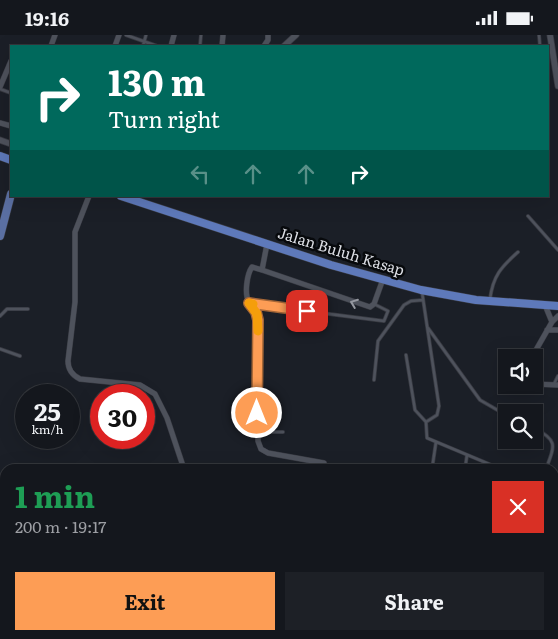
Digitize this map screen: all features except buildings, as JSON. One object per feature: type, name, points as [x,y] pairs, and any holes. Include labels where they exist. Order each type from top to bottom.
[{"type":"highway","name":"Jalan Buluh Kasap","points":[[124,197],[331,265],[421,290],[490,301],[558,306]]},
{"type":"main road","points":[[0,235],[10,197]]},
{"type":"street","points":[[285,45],[296,35]]},
{"type":"street","points":[[550,35],[558,86]]},
{"type":"street","points":[[0,88],[10,63]]},
{"type":"street","points":[[88,197],[75,233],[75,302],[68,361],[70,370],[75,377],[80,379],[140,385],[155,394],[167,418],[182,464]]},
{"type":"street","points":[[262,270],[267,244]]},
{"type":"street","points":[[324,463],[268,453],[259,445],[257,432],[258,320],[256,312],[246,295],[250,268],[262,270],[316,288],[366,307],[374,304],[382,279]]},
{"type":"street","points":[[545,305],[552,322]]},
{"type":"street","points":[[536,349],[552,322],[558,316]]},
{"type":"street","points":[[547,330],[558,330]]},
{"type":"lane","points":[[126,35],[155,45]]},
{"type":"lane","points":[[143,45],[146,35]]},
{"type":"lane","points":[[528,216],[558,250]]},
{"type":"lane","points":[[490,301],[494,279],[501,268],[518,252]]},
{"type":"lane","points":[[421,290],[439,409],[435,418],[426,422]]},
{"type":"lane","points":[[374,380],[379,340],[404,305],[411,301],[423,300]]},
{"type":"lane","points":[[249,303],[384,321],[388,311],[374,304]]},
{"type":"lane","points":[[0,316],[7,309],[28,309]]},
{"type":"lane","points":[[427,327],[480,400],[498,410]]},
{"type":"lane","points":[[0,349],[20,356]]},
{"type":"lane","points":[[406,355],[415,409],[426,422],[427,438],[489,464]]},
{"type":"lane","points":[[555,385],[558,376]]},
{"type":"lane","points":[[257,432],[282,432]]},
{"type":"lane","points":[[543,432],[548,435],[553,445],[548,464]]},
{"type":"lane","points":[[433,464],[436,442]]},
{"type":"lane","points":[[465,464],[467,455]]},
{"type":"slow traffic","points":[[253,304],[249,303],[257,314],[258,331]]},
{"type":"route","points":[[257,413],[258,320],[256,312],[249,303],[307,311]]}]
